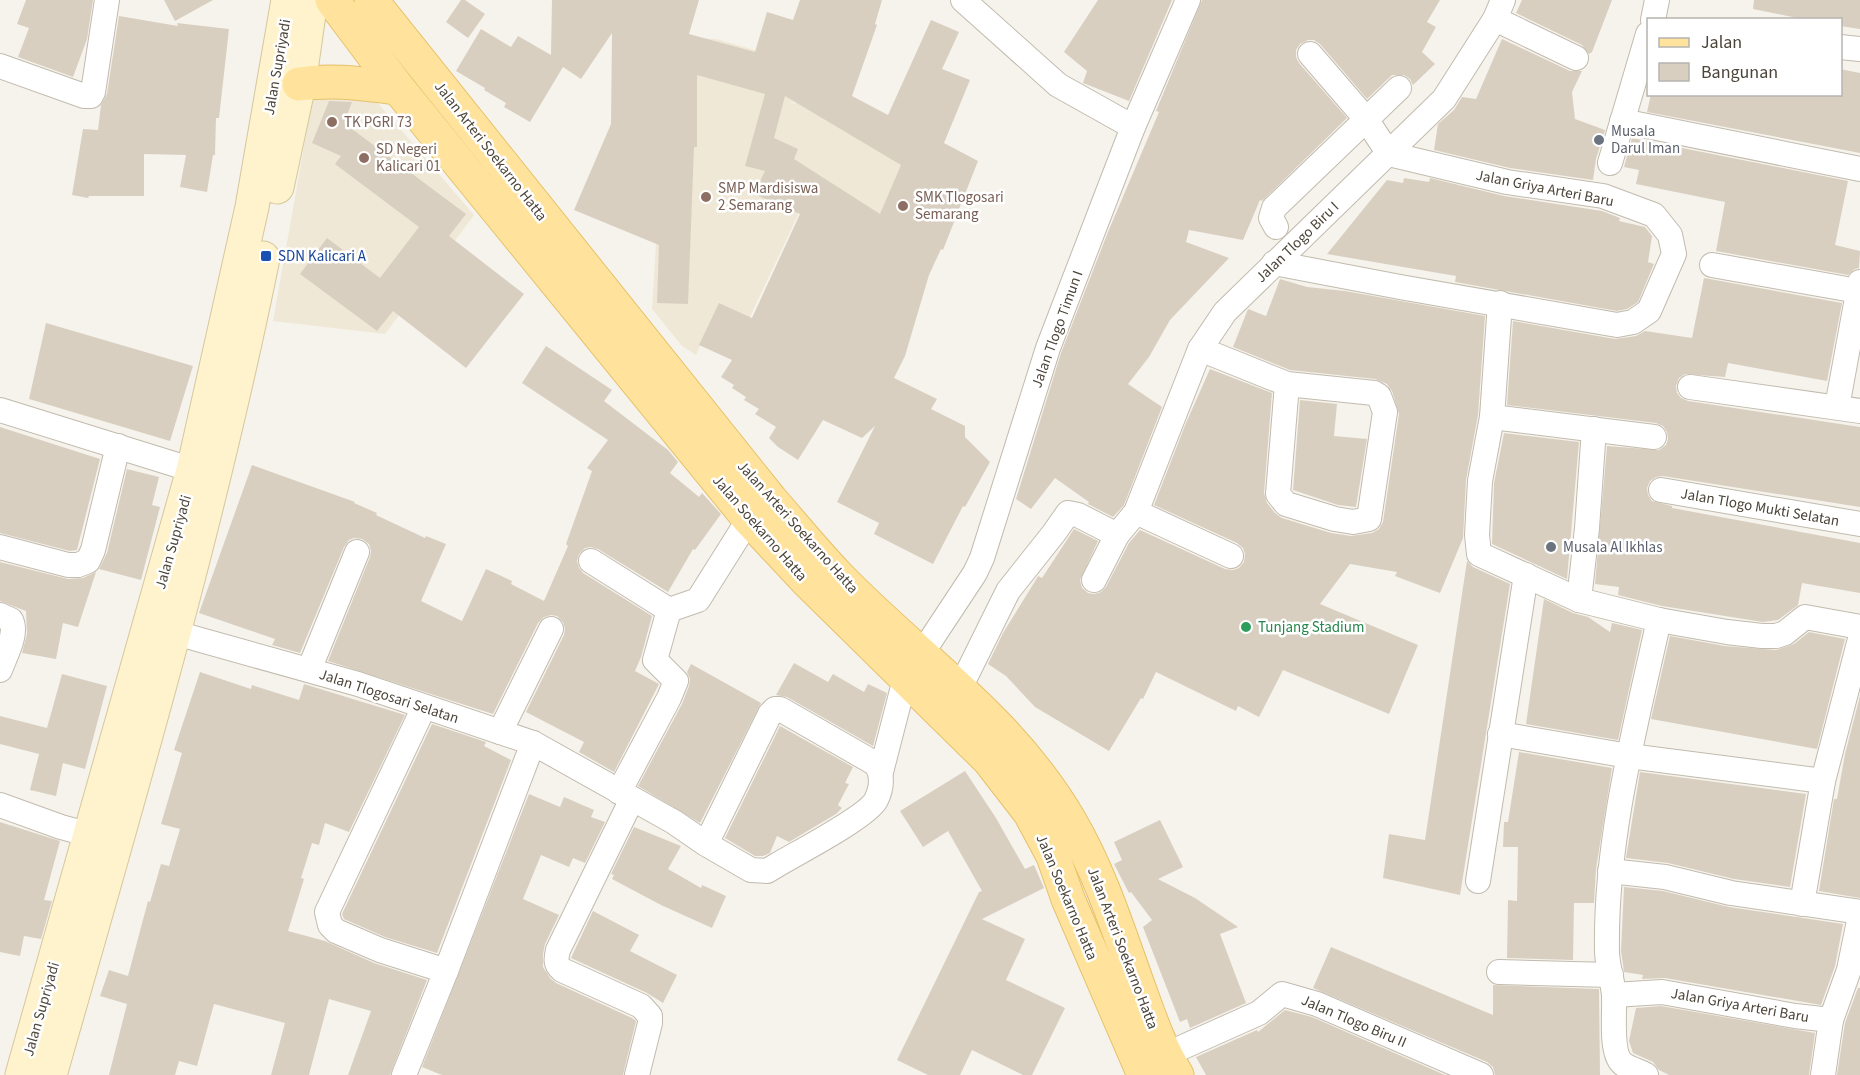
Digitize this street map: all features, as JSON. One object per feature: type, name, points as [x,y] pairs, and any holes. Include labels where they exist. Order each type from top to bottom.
[{"type":"main road","name":"Jalan Soekarno Hatta","points":[[332,0],[398,88],[749,519],[807,581],[913,666],[989,760],[1030,813],[1053,856],[1068,899],[1162,1068]]},
{"type":"main road","name":"Jalan Arteri Soekarno Hatta","points":[[371,0],[771,500],[913,666],[960,688],[1035,768],[1071,822],[1105,894],[1162,1068]]},
{"type":"main road","points":[[299,84],[338,81],[398,88]]},
{"type":"street","points":[[0,66],[84,96],[91,96],[107,0]]},
{"type":"street","points":[[963,0],[1058,85],[1133,127]]},
{"type":"street","name":"Jalan Tlogo Timun I","points":[[757,872],[767,871],[777,866],[864,813],[876,799],[881,783],[881,772],[913,666],[975,573],[982,558],[1048,348],[1133,127],[1188,0]]},
{"type":"street","points":[[1654,18],[1657,0]]},
{"type":"street","name":"Jalan Supriyadi","points":[[50,1075],[162,629],[193,470],[262,210],[299,84],[290,3]]},
{"type":"street","name":"Jalan Supriyadi","points":[[22,1075],[91,835],[214,483],[244,350],[290,3]]},
{"type":"street","points":[[1499,10],[1576,58]]},
{"type":"street","name":"Jalan Tlogo Biru I","points":[[1094,579],[1117,535],[1136,512],[1200,349],[1225,312],[1444,99],[1499,10]]},
{"type":"street","points":[[1610,163],[1647,37]]},
{"type":"street","points":[[1842,47],[1860,50]]},
{"type":"street","points":[[1310,54],[1366,119],[1389,154]]},
{"type":"street","points":[[1276,228],[1271,218],[1274,208],[1399,88]]},
{"type":"street","points":[[1622,121],[1860,170]]},
{"type":"street","name":"Jalan Griya Arteri Baru","points":[[1274,263],[1617,325],[1633,322],[1649,311],[1674,254],[1670,235],[1654,215],[1603,196],[1507,182],[1389,154]]},
{"type":"street","points":[[1690,387],[1848,409],[1859,287],[1712,264]]},
{"type":"street","points":[[1500,303],[1492,417],[1480,481],[1477,535],[1479,554],[1579,600],[1659,620],[1762,636],[1776,636],[1785,633],[1805,617],[1860,627]]},
{"type":"street","points":[[1200,349],[1287,384],[1374,393],[1379,396],[1384,412],[1370,519],[1353,522],[1335,519],[1286,504],[1278,494],[1287,384]]},
{"type":"street","points":[[0,410],[193,470]]},
{"type":"street","points":[[1492,417],[1654,437]]},
{"type":"street","points":[[1579,600],[1594,429]]},
{"type":"street","points":[[0,548],[68,565],[78,565],[88,561],[93,550],[118,446]]},
{"type":"street","name":"Jalan Tlogo Mukti Selatan","points":[[1661,490],[1860,524]]},
{"type":"street","points":[[1136,512],[1231,556]]},
{"type":"street","points":[[960,688],[1008,591],[1068,513],[1078,514],[1117,535]]},
{"type":"street","points":[[669,610],[698,600],[749,519]]},
{"type":"street","points":[[309,670],[357,552]]},
{"type":"street","points":[[591,561],[669,610]]},
{"type":"street","points":[[1478,881],[1526,575]]},
{"type":"street","points":[[637,1075],[650,1023],[647,1010],[562,970],[557,966],[556,959],[676,681],[656,660],[669,610]]},
{"type":"street","points":[[0,615],[11,620],[13,624],[12,635],[0,670]]},
{"type":"street","points":[[1646,1075],[1622,1063],[1616,1052],[1612,985],[1607,954],[1611,853],[1629,756],[1659,620]]},
{"type":"street","name":"Jalan Tlogosari Selatan","points":[[162,629],[358,684],[533,743],[674,822],[706,844],[757,872]]},
{"type":"street","points":[[500,732],[550,629]]},
{"type":"street","points":[[1802,904],[1823,781],[1860,639]]},
{"type":"street","points":[[424,707],[327,912],[327,918],[336,931],[380,950],[446,971]]},
{"type":"street","points":[[706,844],[770,714],[775,710],[780,709],[876,764],[881,772]]},
{"type":"street","points":[[1500,734],[1629,756],[1823,781]]},
{"type":"street","points":[[404,1075],[533,743]]},
{"type":"street","points":[[0,805],[91,835]]},
{"type":"street","points":[[1610,872],[1665,877],[1731,893],[1860,914],[1849,970],[1831,1020],[1823,1075]]},
{"type":"street","name":"Jalan Griya Arteri Baru","points":[[1498,972],[1662,992],[1795,1016],[1831,1020]]},
{"type":"street","name":"Jalan Tlogo Biru II","points":[[1162,1068],[1259,1013],[1282,994],[1317,1004],[1481,1075]]},
{"type":"shaded area","points":[[661,37],[716,39],[806,65],[794,102],[789,104],[796,103],[806,69],[824,83],[958,157],[937,254],[814,181],[749,319],[719,304],[696,355],[682,346],[652,309],[660,177]]},
{"type":"shaded area","name":"SD Negeri Kalicari 01","points":[[333,85],[364,87],[474,215],[385,334],[273,321],[312,102]]},
{"type":"building","points":[[26,0],[93,0],[87,39],[73,77],[18,57],[29,28],[17,24]]},
{"type":"building","points":[[164,0],[213,0],[175,21]]},
{"type":"building","points":[[461,0],[465,0],[485,14],[468,38],[446,22]]},
{"type":"building","points":[[552,0],[699,0],[689,34],[755,52],[767,12],[793,20],[800,0],[882,0],[875,24],[877,25],[852,96],[888,115],[931,20],[959,32],[942,69],[970,80],[944,143],[978,161],[943,250],[941,249],[929,275],[905,356],[894,378],[937,399],[931,409],[965,426],[965,437],[990,462],[965,507],[963,506],[933,564],[874,534],[879,523],[837,502],[875,426],[862,438],[823,420],[798,460],[769,438],[776,427],[755,414],[759,409],[744,400],[746,397],[732,388],[734,385],[721,377],[732,360],[699,345],[719,303],[752,318],[800,214],[754,194],[765,171],[745,166],[765,94],[697,75],[697,147],[694,147],[688,304],[657,303],[659,245],[574,210],[611,124],[612,33],[581,79],[563,67],[530,122],[504,107],[506,103],[484,90],[485,88],[456,71],[481,29],[511,47],[518,36],[551,55]],"holes":[[[785,96],[901,165],[880,214],[794,159],[798,149],[774,138]]]},
{"type":"building","points":[[1098,0],[1172,0],[1129,101],[1083,83],[1087,71],[1064,52]]},
{"type":"building","points":[[1202,0],[1440,0],[1427,22],[1436,27],[1422,52],[1435,64],[1413,85],[1404,75],[1392,75],[1367,99],[1320,44],[1314,40],[1308,40],[1300,44],[1296,50],[1299,63],[1347,118],[1262,201],[1260,200],[1243,240],[1189,230],[1186,242],[1229,258],[1170,320],[1149,357],[1128,384],[1162,407],[1124,505],[1113,517],[1088,504],[1089,502],[1055,478],[1031,509],[1016,499],[1061,353]]},
{"type":"building","points":[[1522,0],[1612,0],[1592,52],[1589,54],[1582,45],[1516,13]]},
{"type":"building","points":[[1754,0],[1860,0],[1860,29],[1842,26],[1842,18],[1797,18],[1753,9]]},
{"type":"building","points":[[119,16],[178,26],[177,23],[229,29],[219,118],[216,118],[215,155],[213,155],[207,192],[180,187],[186,155],[144,154],[144,196],[89,196],[88,198],[72,195],[83,129],[98,130],[101,105],[107,94]]},
{"type":"building","points":[[1502,39],[1570,71],[1582,71],[1572,92],[1575,119],[1605,130],[1596,159],[1593,180],[1510,168],[1434,150],[1438,124],[1454,110],[1462,97],[1476,99]]},
{"type":"building","points":[[1842,69],[1860,73],[1860,153],[1647,112],[1651,96],[1842,96]]},
{"type":"building","points":[[329,101],[352,102],[344,123],[466,214],[449,236],[524,294],[466,368],[393,311],[377,331],[300,274],[327,238],[380,278],[419,227],[335,164],[341,156],[312,143]]},
{"type":"building","points":[[1632,138],[1848,181],[1835,245],[1860,251],[1859,268],[1848,275],[1716,251],[1725,202],[1636,184],[1639,170],[1624,167]]},
{"type":"building","points":[[1404,178],[1429,182],[1430,178],[1504,196],[1602,211],[1620,218],[1619,221],[1645,227],[1652,236],[1648,262],[1654,264],[1638,302],[1627,309],[1617,311],[1455,282],[1456,276],[1327,254],[1387,180],[1403,183]]},
{"type":"building","points":[[1704,278],[1842,303],[1827,381],[1728,363],[1725,377],[1685,374],[1679,378],[1676,386],[1681,398],[1688,401],[1860,427],[1860,507],[1663,476],[1650,481],[1647,488],[1648,495],[1652,501],[1672,506],[1672,508],[1860,543],[1860,593],[1802,583],[1798,605],[1778,620],[1763,622],[1662,606],[1618,595],[1619,587],[1595,584],[1607,446],[1659,450],[1666,445],[1667,432],[1663,426],[1656,423],[1507,405],[1513,321],[1615,339],[1636,336],[1645,331],[1692,338]]},
{"type":"building","points":[[1280,279],[1307,287],[1345,291],[1485,316],[1478,415],[1466,480],[1463,538],[1440,593],[1395,576],[1397,572],[1350,564],[1320,604],[1418,645],[1389,714],[1283,670],[1259,717],[1238,706],[1236,711],[1156,672],[1143,699],[1141,698],[1109,751],[1035,707],[1006,676],[988,664],[1003,633],[1038,576],[1042,578],[1074,529],[1098,541],[1080,580],[1082,588],[1088,593],[1101,592],[1106,587],[1129,543],[1140,530],[1225,569],[1239,568],[1244,562],[1243,548],[1237,543],[1154,505],[1210,369],[1272,393],[1264,493],[1267,503],[1275,513],[1282,518],[1331,533],[1351,536],[1372,533],[1379,529],[1383,522],[1399,414],[1392,391],[1387,384],[1375,379],[1290,370],[1233,347],[1248,309],[1266,316]]},
{"type":"building","points":[[46,323],[193,366],[170,441],[29,399]]},
{"type":"building","points":[[546,346],[612,390],[604,401],[668,450],[678,462],[670,473],[699,497],[702,493],[721,514],[695,550],[693,549],[668,592],[598,549],[585,548],[579,554],[577,561],[583,573],[652,616],[635,671],[659,684],[614,772],[579,752],[584,742],[526,712],[564,635],[563,622],[557,616],[544,617],[538,623],[493,714],[328,661],[370,557],[369,544],[362,539],[349,540],[344,547],[300,653],[272,645],[275,639],[199,613],[252,465],[355,502],[377,513],[376,515],[425,538],[426,536],[446,544],[421,601],[462,621],[486,569],[512,581],[511,584],[544,601],[568,546],[566,544],[592,471],[587,468],[608,440],[522,383]]},
{"type":"building","points":[[1300,400],[1337,404],[1334,436],[1367,439],[1356,507],[1338,505],[1293,490]]},
{"type":"building","points":[[0,427],[100,459],[77,550],[70,551],[0,533]]},
{"type":"building","points":[[1504,433],[1579,442],[1567,579],[1492,544],[1494,483]]},
{"type":"building","points":[[127,469],[159,477],[152,505],[160,507],[141,580],[99,569],[107,553]]},
{"type":"building","points":[[1467,561],[1473,567],[1510,584],[1460,895],[1383,878],[1389,834],[1425,840]]},
{"type":"building","points":[[0,562],[68,579],[83,578],[96,572],[78,627],[63,623],[56,659],[22,653],[27,634],[26,611],[0,601]]},
{"type":"building","points":[[1544,599],[1573,613],[1588,617],[1610,632],[1612,623],[1642,630],[1618,740],[1526,724]]},
{"type":"building","points":[[1809,632],[1845,639],[1817,749],[1651,719],[1670,636],[1725,646],[1776,650],[1794,644]]},
{"type":"building","points":[[794,663],[828,682],[833,674],[864,692],[868,684],[887,693],[873,746],[787,697],[776,695]]},
{"type":"building","points":[[691,664],[761,703],[700,823],[638,786],[682,704],[689,686],[690,679],[687,672]]},
{"type":"building","points":[[200,672],[251,689],[252,685],[299,700],[304,684],[405,715],[349,832],[325,823],[319,845],[312,843],[288,931],[325,941],[374,963],[427,980],[390,1075],[348,1075],[371,1011],[329,999],[309,1075],[271,1075],[285,1023],[214,1004],[197,1066],[179,1061],[175,1075],[109,1075],[127,1004],[100,996],[109,970],[128,976],[148,901],[150,902],[161,864],[169,866],[180,829],[161,824],[182,753],[174,750]]},
{"type":"building","points":[[62,674],[107,686],[85,769],[63,763],[56,796],[30,790],[39,754],[0,744],[0,716],[47,728]]},
{"type":"building","points":[[1860,696],[1860,898],[1819,891],[1834,799],[1837,799],[1845,754]]},
{"type":"building","points":[[432,724],[486,742],[484,746],[511,760],[437,953],[385,937],[344,919],[342,914]]},
{"type":"building","points":[[780,726],[853,767],[845,783],[849,784],[838,805],[842,808],[836,814],[789,842],[777,836],[770,853],[755,856],[725,838]]},
{"type":"building","points":[[1519,752],[1612,768],[1596,869],[1594,903],[1574,903],[1573,960],[1507,958],[1508,900],[1517,901],[1518,847],[1503,847],[1504,822],[1508,822]]},
{"type":"building","points":[[965,771],[996,818],[1025,869],[1034,865],[1044,888],[982,919],[1025,939],[1006,980],[1065,1008],[1032,1075],[1023,1075],[972,1050],[960,1075],[928,1075],[897,1060],[979,892],[982,891],[948,831],[923,847],[900,811]]},
{"type":"building","points":[[1640,772],[1806,794],[1790,887],[1734,879],[1668,863],[1626,858]]},
{"type":"building","points":[[529,794],[560,807],[564,797],[594,810],[591,817],[605,822],[585,863],[573,858],[569,867],[541,855],[523,899],[559,915],[545,944],[543,954],[543,967],[550,978],[636,1021],[623,1075],[442,1075],[422,1067]]},
{"type":"building","points":[[1160,820],[1183,867],[1158,879],[1195,898],[1238,927],[1220,934],[1246,1003],[1190,1028],[1187,1019],[1180,1022],[1143,927],[1152,920],[1131,892],[1129,893],[1114,864],[1122,860],[1114,842]]},
{"type":"building","points":[[0,822],[60,841],[44,900],[52,901],[41,939],[24,936],[20,956],[0,952]]},
{"type":"building","points":[[634,827],[681,846],[668,869],[701,888],[702,885],[726,896],[712,928],[612,879],[614,875],[611,874]]},
{"type":"building","points":[[1624,887],[1663,891],[1729,907],[1843,924],[1835,966],[1821,1005],[1665,978],[1642,979],[1643,975],[1624,972],[1621,951]]},
{"type":"building","points":[[593,911],[639,935],[630,951],[677,975],[663,1003],[647,993],[571,958]]},
{"type":"building","points":[[1331,947],[1493,1015],[1493,985],[1599,989],[1600,1075],[1495,1075],[1493,1067],[1487,1062],[1313,988]]},
{"type":"building","points":[[1858,988],[1860,988],[1860,1075],[1837,1075],[1845,1023]]},
{"type":"building","points":[[1661,1006],[1815,1033],[1809,1075],[1669,1075],[1659,1070],[1653,1062],[1633,1053],[1629,1041],[1636,1008]]},
{"type":"building","points":[[1285,1010],[1312,1017],[1445,1075],[1206,1075],[1196,1057],[1257,1030],[1258,1032]]},
{"type":"place","name":"TK PGRI 73","points":[[332,122]]},
{"type":"place","name":"Musala Darul Iman","points":[[1599,140]]},
{"type":"place","name":"SD Negeri Kalicari 01","points":[[364,158]]},
{"type":"place","name":"SMP Mardisiswa 2 Semarang","points":[[706,197]]},
{"type":"place","name":"SMK Tlogosari Semarang","points":[[903,206]]},
{"type":"place","name":"SDN Kalicari A","points":[[266,256]]},
{"type":"place","name":"Musala Al Ikhlas","points":[[1551,547]]},
{"type":"place","name":"Tunjang Stadium","points":[[1246,627]]}]
